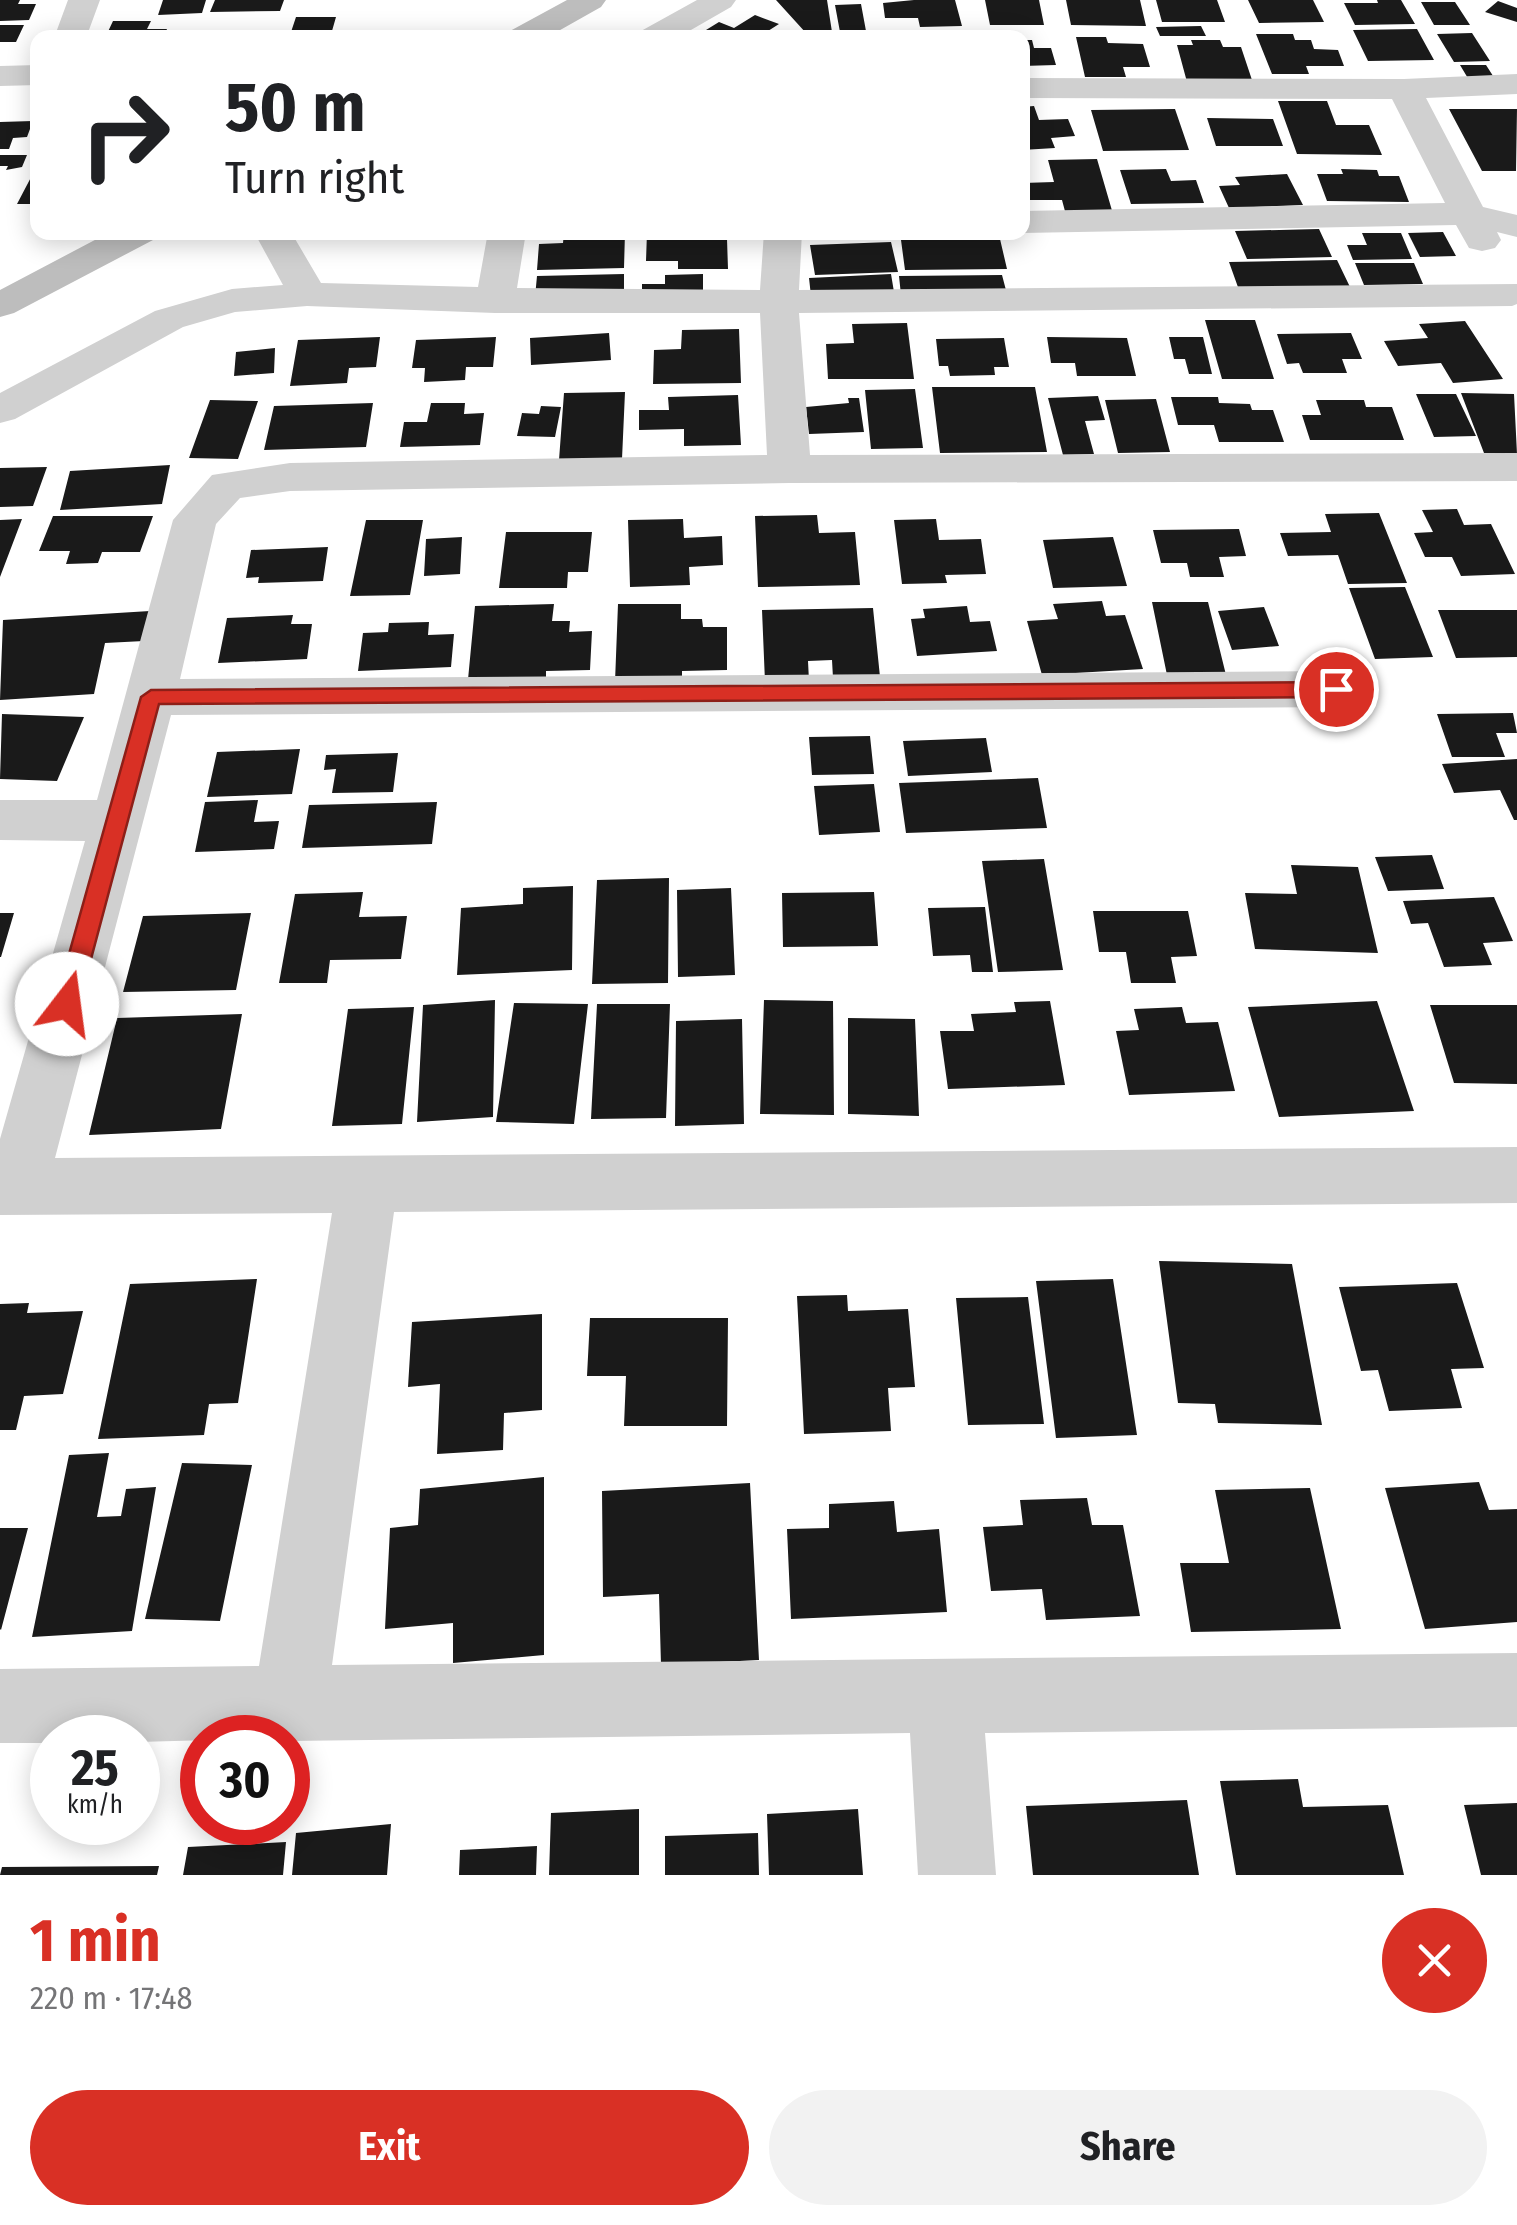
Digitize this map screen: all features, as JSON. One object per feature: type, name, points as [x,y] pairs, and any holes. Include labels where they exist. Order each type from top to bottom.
[{"type":"main road","points":[[536,30],[590,0]]},
{"type":"main road","points":[[0,305],[125,240]]},
{"type":"street","points":[[73,30],[84,0]]},
{"type":"street","points":[[666,30],[720,0]]},
{"type":"street","points":[[0,76],[30,74]]},
{"type":"street","points":[[1030,88],[1404,89],[1517,84]]},
{"type":"street","points":[[0,410],[170,318],[232,300],[307,294],[495,301],[1515,299],[1404,89]]},
{"type":"street","points":[[1030,222],[1468,214],[1517,226]]},
{"type":"street","points":[[278,240],[307,294]]},
{"type":"street","points":[[495,301],[506,240]]},
{"type":"street","points":[[783,240],[779,302],[788,469]]},
{"type":"street","points":[[1517,468],[788,469],[290,477],[227,485],[195,520],[117,821],[9,1187],[1517,1175]]},
{"type":"street","points":[[151,697],[1336,689]]},
{"type":"street","points":[[0,820],[117,821]]},
{"type":"street","points":[[290,1704],[367,1187]]},
{"type":"street","points":[[0,1706],[1517,1690]]},
{"type":"street","points":[[944,1696],[957,1875]]},
{"type":"building","points":[[0,0],[36,4],[29,20],[0,21]]},
{"type":"building","points":[[163,0],[206,0],[202,13],[158,15]]},
{"type":"building","points":[[215,0],[284,0],[280,11],[210,12]]},
{"type":"building","points":[[776,0],[827,0],[832,30],[803,30]]},
{"type":"building","points":[[955,0],[962,26],[920,27],[918,18],[885,18],[883,3]]},
{"type":"building","points":[[985,0],[1039,0],[1044,25],[990,25]]},
{"type":"building","points":[[1066,0],[1140,0],[1146,26],[1071,25]]},
{"type":"building","points":[[1156,0],[1217,0],[1225,22],[1162,22]]},
{"type":"building","points":[[1248,0],[1313,0],[1324,22],[1259,23]]},
{"type":"building","points":[[1377,0],[1401,0],[1415,24],[1355,25],[1344,3],[1378,3]]},
{"type":"building","points":[[1498,1],[1517,8],[1517,22],[1485,12]]},
{"type":"building","points":[[1421,2],[1455,2],[1470,25],[1434,25]]},
{"type":"building","points":[[861,4],[866,30],[840,30],[835,5]]},
{"type":"building","points":[[755,15],[779,24],[770,30],[706,30],[719,22],[734,28]]},
{"type":"building","points":[[296,17],[336,17],[332,30],[292,30]]},
{"type":"building","points":[[113,21],[151,21],[147,29],[167,29],[167,30],[109,30]]},
{"type":"building","points":[[0,25],[24,25],[16,42],[0,42]]},
{"type":"building","points":[[1201,26],[1206,36],[1160,36],[1156,27]]},
{"type":"building","points":[[1417,29],[1434,60],[1368,61],[1353,30]]},
{"type":"building","points":[[1472,33],[1490,61],[1454,62],[1437,34]]},
{"type":"building","points":[[1256,34],[1293,34],[1295,40],[1311,40],[1314,49],[1338,50],[1344,66],[1306,66],[1309,74],[1272,74]]},
{"type":"building","points":[[1076,37],[1106,37],[1108,43],[1143,44],[1150,67],[1123,67],[1126,77],[1085,77]]},
{"type":"building","points":[[1030,40],[1034,48],[1051,48],[1056,65],[1030,66]]},
{"type":"building","points":[[1191,40],[1220,40],[1223,47],[1241,47],[1253,83],[1187,82],[1177,45],[1193,45]]},
{"type":"building","points":[[1460,65],[1486,65],[1495,79],[1469,80]]},
{"type":"building","points":[[1278,101],[1327,101],[1336,125],[1369,125],[1382,155],[1297,154]]},
{"type":"building","points":[[1030,106],[1034,106],[1039,120],[1068,119],[1075,136],[1051,138],[1055,148],[1030,150]]},
{"type":"building","points":[[1175,109],[1189,150],[1103,151],[1091,110]]},
{"type":"building","points":[[1449,109],[1517,109],[1516,171],[1482,171]]},
{"type":"building","points":[[1207,118],[1273,119],[1283,146],[1216,146]]},
{"type":"building","points":[[30,121],[27,137],[13,138],[9,149],[0,149],[0,122]]},
{"type":"building","points":[[0,155],[27,155],[22,167],[6,170],[8,166],[0,166]]},
{"type":"building","points":[[1097,159],[1113,214],[1066,215],[1062,200],[1030,200],[1030,183],[1054,182],[1048,160]]},
{"type":"building","points":[[1166,169],[1171,181],[1196,180],[1204,203],[1131,204],[1120,170]]},
{"type":"building","points":[[1341,169],[1377,170],[1379,176],[1399,176],[1409,202],[1327,201],[1317,174],[1343,174]]},
{"type":"building","points":[[1287,174],[1303,205],[1229,208],[1219,186],[1240,185],[1235,177]]},
{"type":"building","points":[[30,179],[30,204],[17,204]]},
{"type":"building","points":[[1319,229],[1332,257],[1247,259],[1235,231]]},
{"type":"building","points":[[1443,232],[1456,256],[1420,257],[1408,233]]},
{"type":"building","points":[[1362,233],[1401,233],[1412,259],[1353,260],[1347,245],[1367,245]]},
{"type":"building","points":[[625,240],[624,268],[537,270],[539,244]]},
{"type":"building","points":[[647,240],[727,240],[728,269],[678,269],[678,261],[646,261]]},
{"type":"building","points":[[901,240],[1000,240],[1007,269],[905,270]]},
{"type":"building","points":[[891,242],[898,272],[815,275],[810,245]]},
{"type":"building","points":[[1337,260],[1350,287],[1239,290],[1229,262]]},
{"type":"building","points":[[1355,263],[1414,263],[1423,284],[1364,285]]},
{"type":"building","points":[[624,274],[624,295],[535,297],[537,276]]},
{"type":"building","points":[[703,274],[703,292],[642,293],[642,284],[665,284],[665,275]]},
{"type":"building","points":[[891,274],[894,292],[811,296],[809,278]]},
{"type":"building","points":[[1002,275],[1007,294],[901,295],[899,276]]},
{"type":"building","points":[[1205,320],[1255,320],[1274,379],[1222,379]]},
{"type":"building","points":[[1465,321],[1503,379],[1453,383],[1441,363],[1398,366],[1384,341],[1428,338],[1419,324]]},
{"type":"building","points":[[907,323],[914,379],[828,379],[826,344],[854,343],[852,324]]},
{"type":"building","points":[[739,329],[741,383],[653,384],[654,350],[681,349],[682,330]]},
{"type":"building","points":[[609,333],[611,360],[531,365],[530,338]]},
{"type":"building","points":[[1351,333],[1362,359],[1342,359],[1347,373],[1303,373],[1299,363],[1287,364],[1277,334]]},
{"type":"building","points":[[380,337],[376,367],[349,368],[347,383],[290,386],[298,340]]},
{"type":"building","points":[[496,337],[493,367],[466,367],[465,380],[424,382],[425,368],[412,368],[416,340]]},
{"type":"building","points":[[1047,337],[1127,338],[1136,376],[1077,376],[1075,363],[1051,363]]},
{"type":"building","points":[[1169,337],[1203,337],[1212,374],[1189,374],[1185,359],[1174,359]]},
{"type":"building","points":[[1004,338],[1009,367],[994,367],[995,375],[950,376],[948,366],[939,366],[936,339]]},
{"type":"building","points":[[275,348],[274,373],[234,376],[236,352]]},
{"type":"building","points":[[932,387],[1035,387],[1047,452],[940,453]]},
{"type":"building","points":[[915,389],[923,448],[871,449],[865,390]]},
{"type":"building","points":[[625,392],[622,459],[559,460],[564,393]]},
{"type":"building","points":[[1461,393],[1514,394],[1517,454],[1484,453]]},
{"type":"building","points":[[1416,394],[1456,394],[1476,436],[1434,437]]},
{"type":"building","points":[[738,395],[741,445],[684,446],[684,429],[639,430],[639,410],[669,410],[668,397]]},
{"type":"building","points":[[1098,396],[1105,420],[1085,421],[1094,454],[1063,455],[1048,398]]},
{"type":"building","points":[[1171,397],[1218,397],[1219,403],[1273,410],[1284,442],[1219,442],[1214,425],[1178,425]]},
{"type":"building","points":[[848,398],[859,398],[864,432],[809,434],[806,407],[849,403]]},
{"type":"building","points":[[1156,399],[1170,452],[1118,453],[1105,400]]},
{"type":"building","points":[[210,400],[258,401],[238,459],[189,458]]},
{"type":"building","points":[[1316,400],[1364,400],[1366,407],[1392,407],[1404,440],[1310,440],[1302,415],[1321,415]]},
{"type":"building","points":[[373,403],[366,447],[264,450],[274,406]]},
{"type":"building","points":[[431,403],[465,403],[464,414],[484,413],[480,445],[400,447],[404,422],[427,422]]},
{"type":"building","points":[[541,406],[561,407],[555,437],[517,436],[522,413],[539,414]]},
{"type":"building","points":[[170,465],[162,504],[60,510],[70,471]]},
{"type":"building","points":[[47,467],[33,506],[0,507],[0,468]]},
{"type":"building","points":[[1457,509],[1464,525],[1491,524],[1515,574],[1461,576],[1452,557],[1425,557],[1414,533],[1433,532],[1422,510]]},
{"type":"building","points":[[1379,513],[1407,583],[1348,584],[1338,555],[1288,556],[1280,533],[1331,532],[1325,514]]},
{"type":"building","points":[[817,515],[819,533],[855,532],[860,585],[758,587],[755,516]]},
{"type":"building","points":[[53,516],[153,516],[140,552],[102,552],[98,563],[66,564],[70,551],[39,551]]},
{"type":"building","points":[[22,519],[0,577],[0,520]]},
{"type":"building","points":[[683,519],[684,538],[722,536],[723,565],[689,567],[690,585],[630,587],[628,520]]},
{"type":"building","points":[[936,519],[939,540],[981,539],[986,574],[945,575],[947,583],[902,584],[894,520]]},
{"type":"building","points":[[366,520],[423,520],[410,595],[350,596]]},
{"type":"building","points":[[1239,529],[1246,556],[1219,557],[1224,577],[1190,577],[1187,563],[1161,563],[1153,530]]},
{"type":"building","points":[[506,532],[592,532],[588,572],[568,572],[567,588],[499,588]]},
{"type":"building","points":[[462,537],[460,574],[424,576],[426,539]]},
{"type":"building","points":[[1113,537],[1127,586],[1053,588],[1043,540]]},
{"type":"building","points":[[328,547],[323,581],[258,583],[259,577],[246,578],[251,550]]},
{"type":"building","points":[[1405,587],[1433,657],[1375,659],[1349,588]]},
{"type":"building","points":[[1102,601],[1106,616],[1125,615],[1143,669],[1042,675],[1027,621],[1058,619],[1053,604]]},
{"type":"building","points":[[1152,602],[1208,602],[1226,675],[1167,675]]},
{"type":"building","points":[[554,604],[552,621],[570,621],[569,632],[592,631],[590,670],[546,671],[546,688],[467,690],[475,606]]},
{"type":"building","points":[[618,604],[681,604],[681,619],[702,619],[703,627],[727,627],[727,670],[682,671],[682,681],[615,682]]},
{"type":"building","points":[[967,606],[970,622],[990,621],[997,651],[917,656],[911,619],[925,618],[923,609]]},
{"type":"building","points":[[1264,607],[1279,646],[1232,650],[1218,611]]},
{"type":"building","points":[[873,608],[880,677],[833,678],[832,660],[808,661],[809,681],[765,682],[762,610]]},
{"type":"building","points":[[1438,610],[1517,610],[1517,657],[1456,658]]},
{"type":"building","points":[[150,611],[144,641],[105,643],[94,694],[0,700],[3,620]]},
{"type":"building","points":[[293,615],[291,624],[312,624],[307,659],[218,663],[227,618]]},
{"type":"building","points":[[429,622],[428,635],[454,634],[451,667],[358,671],[363,633],[388,632],[389,623]]},
{"type":"building","points":[[1513,713],[1517,733],[1496,733],[1505,757],[1452,757],[1437,714]]},
{"type":"building","points":[[2,714],[84,717],[57,781],[0,779]]},
{"type":"building","points":[[870,736],[874,774],[812,775],[809,737]]},
{"type":"building","points":[[986,738],[992,772],[908,776],[903,741]]},
{"type":"building","points":[[300,749],[292,794],[207,797],[217,752]]},
{"type":"building","points":[[398,753],[393,792],[332,793],[336,769],[324,770],[326,755]]},
{"type":"building","points":[[1517,759],[1517,820],[1500,790],[1454,793],[1442,764]]},
{"type":"building","points":[[1038,778],[1047,828],[906,833],[899,783]]},
{"type":"building","points":[[874,784],[880,832],[819,835],[814,786]]},
{"type":"building","points":[[258,800],[254,822],[279,821],[274,849],[195,852],[205,802]]},
{"type":"building","points":[[437,802],[432,844],[302,848],[309,805]]},
{"type":"building","points":[[1432,855],[1444,889],[1388,891],[1375,857]]},
{"type":"building","points":[[1044,859],[1063,970],[998,972],[982,861]]},
{"type":"building","points":[[1291,865],[1358,867],[1378,953],[1255,949],[1245,893],[1297,894]]},
{"type":"building","points":[[669,878],[668,983],[592,984],[597,880]]},
{"type":"building","points":[[573,886],[572,970],[457,975],[461,908],[523,904],[523,888]]},
{"type":"building","points":[[731,888],[735,975],[678,977],[677,890]]},
{"type":"building","points":[[363,892],[359,917],[407,916],[401,959],[330,960],[327,983],[279,983],[295,894]]},
{"type":"building","points":[[874,892],[878,946],[783,947],[782,893]]},
{"type":"building","points":[[1494,897],[1513,941],[1483,943],[1492,965],[1444,967],[1428,923],[1411,924],[1403,901]]},
{"type":"building","points":[[985,907],[993,972],[972,972],[970,955],[933,956],[928,908]]},
{"type":"building","points":[[1093,911],[1188,911],[1197,956],[1171,957],[1176,983],[1131,983],[1126,952],[1099,952]]},
{"type":"building","points":[[0,913],[14,913],[1,957],[0,957]]},
{"type":"building","points":[[251,913],[236,990],[123,992],[143,916]]},
{"type":"building","points":[[495,1000],[493,1117],[417,1122],[423,1005]]},
{"type":"building","points":[[764,1000],[833,1001],[834,1115],[760,1114]]},
{"type":"building","points":[[1050,1001],[1065,1085],[948,1089],[940,1031],[974,1031],[971,1014],[1016,1012],[1014,1002]]},
{"type":"building","points":[[1377,1001],[1414,1111],[1279,1117],[1248,1007]]},
{"type":"building","points":[[514,1003],[588,1004],[574,1124],[496,1122]]},
{"type":"building","points":[[597,1004],[670,1004],[666,1118],[591,1119]]},
{"type":"building","points":[[1430,1005],[1517,1005],[1517,1084],[1454,1083]]},
{"type":"building","points":[[414,1007],[402,1124],[332,1126],[348,1009]]},
{"type":"building","points":[[1182,1007],[1186,1023],[1218,1022],[1235,1091],[1129,1095],[1116,1031],[1139,1030],[1134,1009]]},
{"type":"building","points":[[242,1014],[221,1129],[89,1135],[117,1018]]},
{"type":"building","points":[[848,1018],[915,1019],[919,1116],[848,1114]]},
{"type":"building","points":[[742,1019],[744,1124],[675,1126],[676,1021]]},
{"type":"building","points":[[1159,1261],[1292,1264],[1322,1425],[1218,1423],[1215,1404],[1178,1403]]},
{"type":"building","points":[[257,1279],[238,1403],[209,1404],[204,1435],[98,1439],[130,1284]]},
{"type":"building","points":[[1113,1279],[1137,1435],[1056,1438],[1036,1281]]},
{"type":"building","points":[[1457,1283],[1484,1368],[1451,1369],[1462,1408],[1389,1411],[1378,1370],[1361,1371],[1339,1287]]},
{"type":"building","points":[[847,1295],[848,1311],[908,1309],[915,1387],[888,1388],[891,1431],[804,1434],[797,1296]]},
{"type":"building","points":[[1028,1297],[1044,1424],[968,1425],[956,1298]]},
{"type":"building","points":[[29,1303],[27,1313],[83,1311],[63,1394],[24,1396],[16,1430],[0,1430],[0,1304]]},
{"type":"building","points":[[542,1314],[542,1410],[504,1413],[503,1450],[437,1454],[440,1384],[408,1387],[412,1322]]},
{"type":"building","points":[[590,1318],[728,1318],[727,1426],[624,1426],[626,1376],[587,1376]]},
{"type":"building","points":[[109,1453],[97,1517],[121,1516],[126,1489],[156,1487],[132,1631],[32,1637],[69,1455]]},
{"type":"building","points":[[182,1463],[252,1465],[220,1621],[145,1619]]},
{"type":"building","points":[[544,1477],[544,1655],[453,1663],[453,1623],[385,1629],[390,1528],[418,1525],[420,1489]]},
{"type":"building","points":[[1479,1482],[1489,1510],[1517,1509],[1517,1622],[1425,1629],[1385,1488]]},
{"type":"building","points":[[750,1483],[759,1660],[661,1665],[659,1594],[603,1597],[602,1491]]},
{"type":"building","points":[[1310,1488],[1341,1629],[1191,1632],[1180,1563],[1229,1563],[1215,1490]]},
{"type":"building","points":[[1087,1498],[1092,1525],[1123,1525],[1140,1616],[1046,1620],[1042,1589],[991,1591],[983,1527],[1023,1525],[1020,1500]]},
{"type":"building","points":[[894,1501],[897,1532],[939,1529],[947,1612],[791,1619],[787,1529],[829,1528],[829,1504]]},
{"type":"building","points":[[0,1528],[28,1528],[1,1630],[0,1629]]},
{"type":"building","points":[[1298,1779],[1303,1807],[1388,1805],[1404,1875],[1236,1875],[1220,1781]]},
{"type":"building","points":[[1187,1800],[1199,1875],[1033,1875],[1026,1806]]},
{"type":"building","points":[[1517,1803],[1517,1875],[1481,1875],[1464,1805]]},
{"type":"building","points":[[639,1809],[639,1875],[549,1875],[551,1813]]},
{"type":"building","points":[[858,1809],[863,1875],[769,1875],[767,1814]]},
{"type":"building","points":[[391,1824],[387,1875],[292,1875],[295,1845],[310,1845],[310,1832]]},
{"type":"building","points":[[758,1833],[759,1875],[665,1875],[665,1836]]},
{"type":"building","points":[[286,1845],[283,1875],[183,1875],[188,1847]]},
{"type":"building","points":[[537,1846],[536,1875],[459,1875],[460,1850]]},
{"type":"building","points":[[159,1866],[157,1875],[0,1875],[2,1867]]},
{"type":"route","points":[[67,1004],[151,697],[1336,689]]}]
